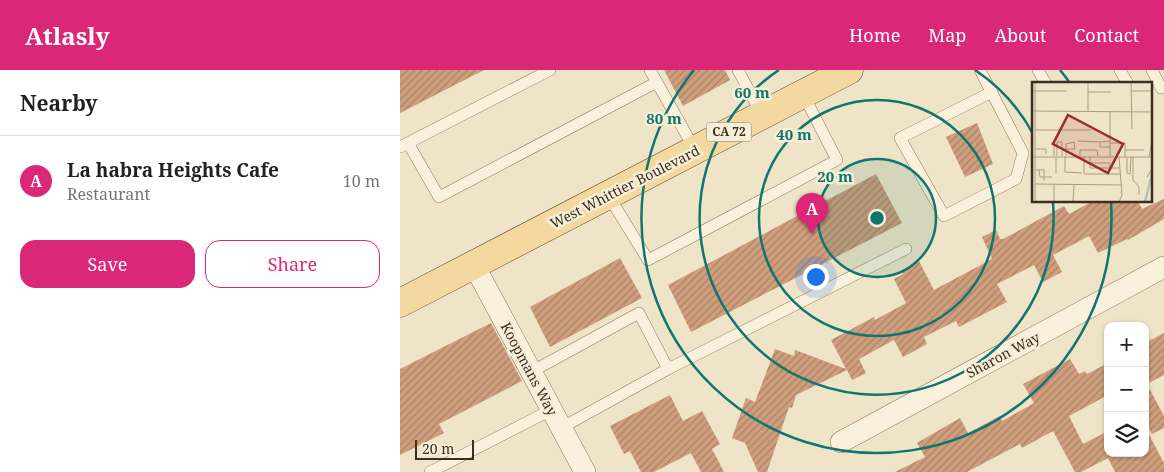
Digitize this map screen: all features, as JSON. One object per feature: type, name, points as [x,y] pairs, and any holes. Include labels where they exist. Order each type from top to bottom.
[{"type":"main road","name":"West Whittier Boulevard","points":[[400,303],[849,70]]},
{"type":"street","name":"Koopmans Way","points":[[474,265],[585,472]]},
{"type":"street","name":"Sharon Way","points":[[841,442],[1164,267]]},
{"type":"lane","points":[[550,70],[404,145],[439,197],[657,82]]},
{"type":"lane","points":[[650,70],[694,150]]},
{"type":"lane","points":[[738,70],[762,115]]},
{"type":"lane","points":[[980,70],[992,92],[1023,152],[1016,179],[944,216],[900,138],[992,92]]},
{"type":"lane","points":[[1038,70],[1045,82]]},
{"type":"lane","points":[[1120,70],[1127,82]]},
{"type":"lane","points":[[1152,70],[1161,88],[1164,86]]},
{"type":"lane","points":[[608,195],[648,260],[837,160],[803,94]]},
{"type":"lane","points":[[430,472],[668,369],[906,249]]},
{"type":"lane","points":[[531,372],[639,313],[668,369]]},
{"type":"building","points":[[400,70],[484,70],[400,113]]},
{"type":"building","points":[[664,70],[725,70],[730,80],[683,106]]},
{"type":"building","points":[[977,123],[993,164],[965,177],[946,137]]},
{"type":"building","points":[[876,174],[902,223],[691,332],[668,285]]},
{"type":"building","points":[[1164,199],[1164,219],[1128,240],[1098,253],[1089,236],[1053,255],[1062,272],[1043,282],[1034,265],[997,284],[1007,302],[959,327],[956,321],[924,337],[927,344],[903,357],[894,340],[859,359],[866,373],[852,380],[847,370],[796,395],[792,408],[789,407],[767,472],[758,472],[745,443],[732,438],[746,398],[755,402],[775,349],[794,356],[795,350],[846,369],[831,340],[874,317],[875,320],[906,303],[894,279],[903,274],[901,271],[919,261],[934,290],[992,259],[982,237],[996,230],[1000,239],[1003,239],[1064,206],[1069,214],[1091,202],[1138,202],[1142,209]]},
{"type":"building","points":[[620,258],[642,298],[550,347],[530,307]]},
{"type":"building","points":[[491,323],[522,381],[439,424],[444,433],[400,455],[400,369]]},
{"type":"building","points":[[1164,333],[1164,375],[1149,383],[1149,367],[1149,341]]},
{"type":"building","points":[[1070,359],[1079,374],[1085,371],[1087,374],[1104,365],[1104,397],[1069,416],[1083,444],[1104,433],[1104,457],[1149,457],[1149,435],[1164,463],[1164,472],[1115,472],[1108,458],[1081,472],[1075,472],[1053,431],[1022,448],[1020,444],[967,472],[895,472],[925,457],[917,443],[960,418],[968,433],[1000,416],[1002,421],[1034,403],[1023,384]]},
{"type":"building","points":[[1149,388],[1164,416],[1164,428],[1152,434],[1149,428]]},
{"type":"building","points":[[670,395],[683,421],[702,411],[720,444],[712,449],[724,472],[701,472],[691,453],[654,472],[641,472],[630,451],[624,454],[610,426]]},
{"type":"place","name":"La habra Heights Cafe","points":[[812,234]]}]
